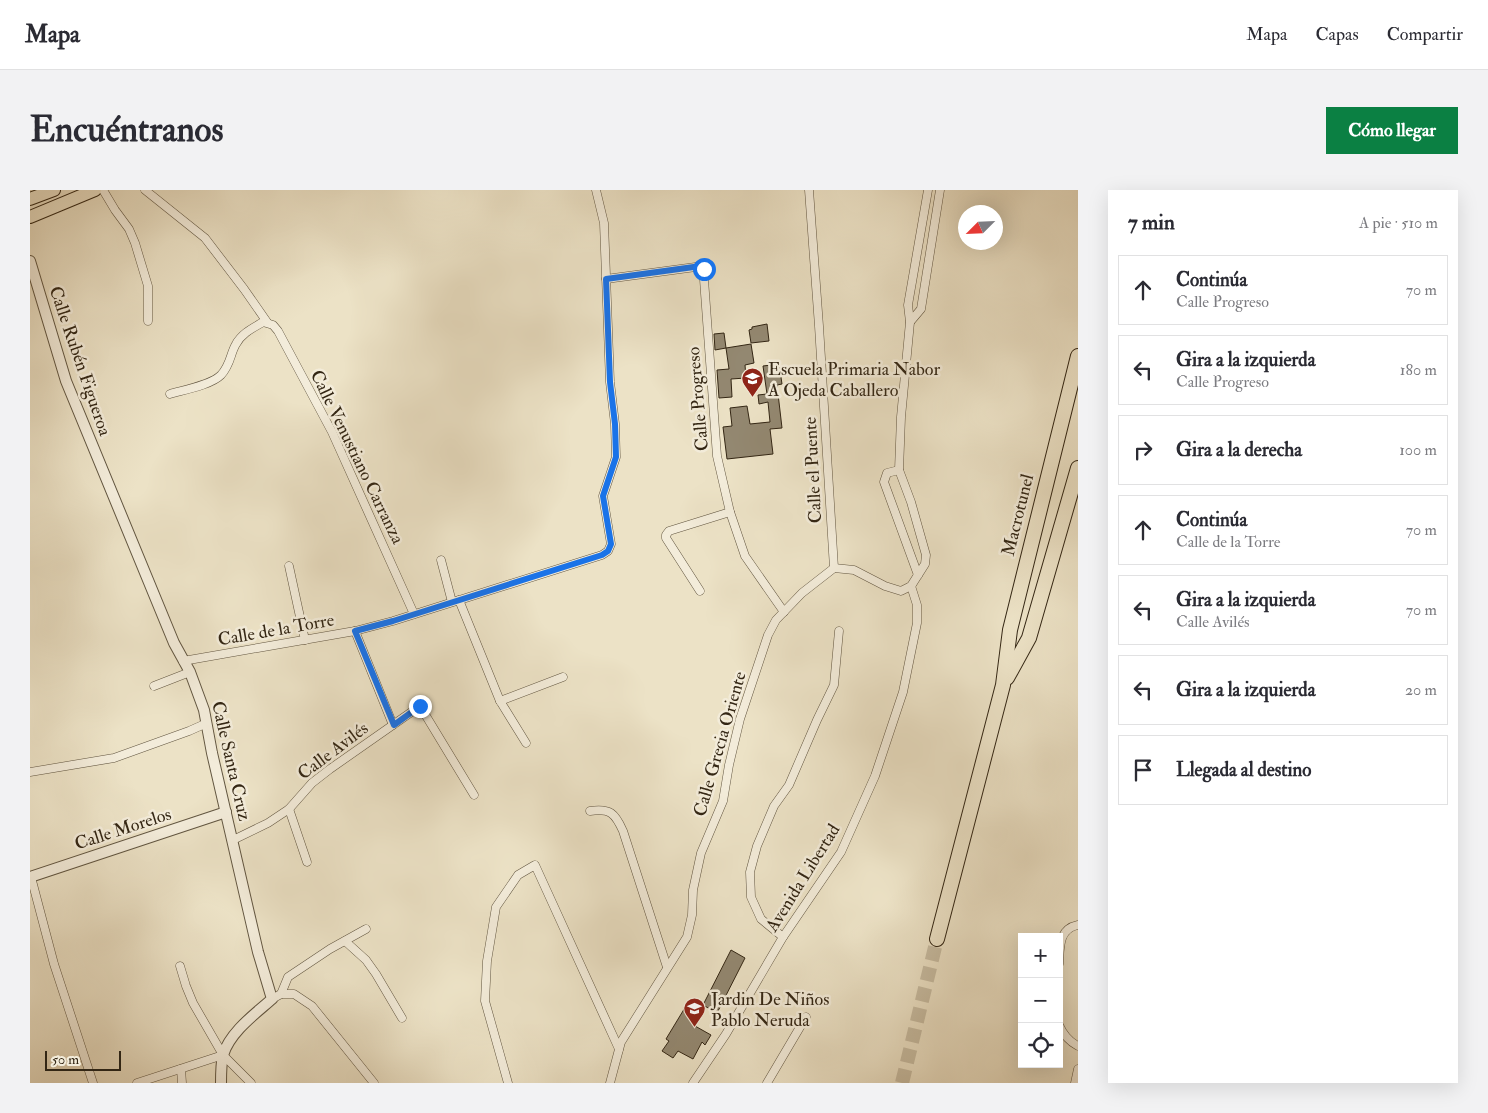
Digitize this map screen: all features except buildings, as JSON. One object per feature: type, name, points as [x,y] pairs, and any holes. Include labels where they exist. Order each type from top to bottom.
[{"type":"highway","name":"Macrotunel","points":[[937,939],[1002,685],[1010,630],[1078,356]]},
{"type":"highway","name":"Macrotunel","points":[[1002,685],[1029,638],[1078,468]]},
{"type":"main road","points":[[30,199],[54,190]]},
{"type":"main road","points":[[30,217],[95,190]]},
{"type":"street","points":[[103,190],[129,229],[135,243],[148,286],[148,321]]},
{"type":"street","name":"Calle Venustiano Carranza","points":[[145,190],[205,238],[244,289],[265,322],[273,325],[278,331],[332,432],[414,614]]},
{"type":"street","points":[[596,190],[604,223],[606,279]]},
{"type":"street","name":"Calle el Puente","points":[[809,190],[834,568]]},
{"type":"street","points":[[834,568],[854,570],[901,591],[911,586],[925,564],[926,555],[900,470],[901,417],[910,322],[908,305],[928,190]]},
{"type":"street","points":[[910,322],[922,309],[940,190]]},
{"type":"street","name":"Calle Rubén Figueroa","points":[[30,261],[66,381],[103,471]]},
{"type":"street","name":"Calle Progreso","points":[[606,279],[703,266],[717,456],[730,512],[744,556],[784,612]]},
{"type":"street","name":"Calle de la Torre","points":[[183,661],[355,631],[602,555],[608,551],[611,544],[603,496],[616,457],[615,424],[610,382],[606,279]]},
{"type":"street","points":[[170,394],[202,385],[220,376],[231,360],[236,344],[244,334],[265,322]]},
{"type":"street","points":[[900,470],[887,473],[884,482],[918,575]]},
{"type":"street","name":"Calle Santa Cruz","points":[[103,471],[174,643],[190,672],[204,710],[258,952],[277,996]]},
{"type":"street","points":[[700,591],[666,538],[666,535],[668,531],[730,512]]},
{"type":"street","points":[[441,560],[456,601],[500,701],[526,744]]},
{"type":"street","points":[[288,566],[305,640]]},
{"type":"street","name":"Calle Grecia Oriente","points":[[610,1083],[620,1042],[687,937],[692,915],[693,890],[701,854],[724,801],[729,764],[740,719],[768,635],[776,620],[802,593],[834,568]]},
{"type":"street","name":"Avenida Libertad","points":[[693,1083],[730,1026],[783,937],[841,852],[875,776],[903,692],[917,623],[917,605],[911,586]]},
{"type":"street","name":"Calle Avilés","points":[[233,840],[268,823],[288,809],[324,773],[394,725],[355,631]]},
{"type":"street","points":[[783,937],[762,919],[751,897],[750,872],[757,846],[774,806],[789,785],[834,685],[839,631]]},
{"type":"street","points":[[154,686],[190,672]]},
{"type":"street","points":[[500,701],[563,677]]},
{"type":"street","points":[[394,725],[420,706],[474,795]]},
{"type":"street","points":[[30,772],[114,758],[189,732],[206,723]]},
{"type":"street","points":[[288,809],[307,862]]},
{"type":"street","points":[[590,811],[602,809],[610,812],[618,820],[667,967]]},
{"type":"street","name":"Calle Morelos","points":[[30,877],[226,812]]},
{"type":"street","points":[[508,1083],[485,1001],[487,961],[496,907],[518,875],[535,864],[619,1049]]},
{"type":"street","points":[[30,877],[52,955],[93,1083]]},
{"type":"street","points":[[1063,935],[1065,931],[1078,925]]},
{"type":"street","points":[[221,1083],[223,1055],[233,1036],[251,1017],[277,996],[288,978],[344,941],[366,929]]},
{"type":"street","points":[[344,941],[366,960],[402,1018]]},
{"type":"street","points":[[180,966],[186,986],[223,1055],[251,1083]]},
{"type":"street","points":[[277,996],[294,994],[312,1006],[374,1083]]},
{"type":"street","points":[[767,1083],[806,1017]]},
{"type":"street","points":[[1063,1033],[1071,1042],[1078,1046]]},
{"type":"street","points":[[137,1083],[223,1055]]},
{"type":"street","points":[[181,1069],[182,1083]]},
{"type":"street","points":[[1075,1083],[1078,1069]]},
{"type":"tunnel","points":[[902,1083],[937,939]]},
{"type":"place","name":"Escuela Primaria Nabor A Ojeda Caballero","points":[[752,398]]},
{"type":"place","name":"Jardin De Niños Pablo Neruda","points":[[695,1028]]},
{"type":"route","points":[[420,706],[394,725],[355,631],[393,621],[602,555],[608,551],[611,544],[603,492],[616,457],[615,424],[610,382],[606,279],[701,266],[704,269]]}]
